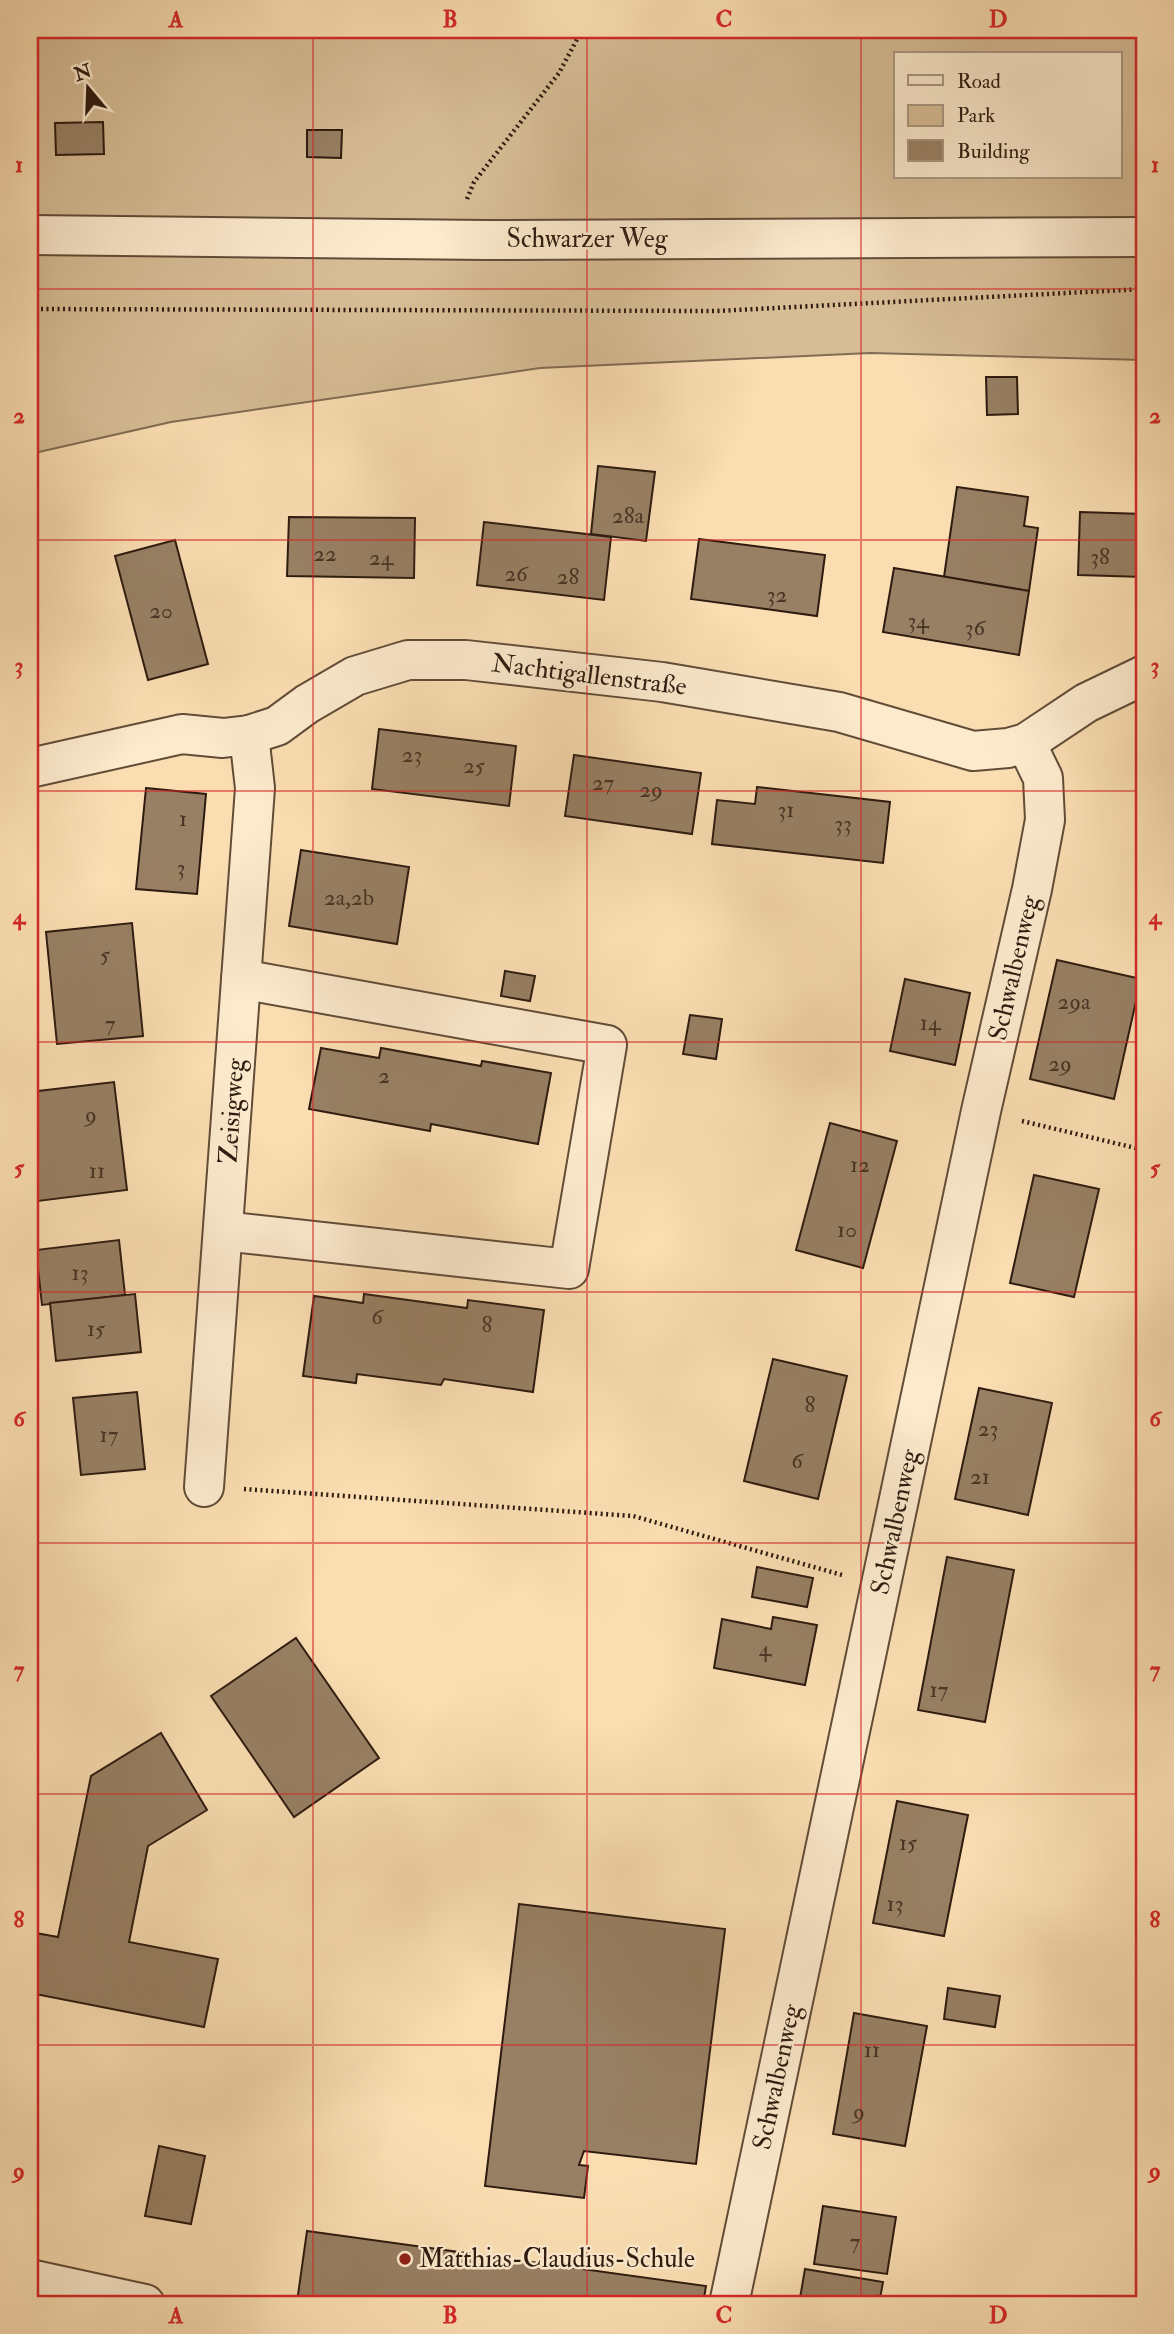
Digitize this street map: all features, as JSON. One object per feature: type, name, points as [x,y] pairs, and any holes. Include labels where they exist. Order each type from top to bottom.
[{"type":"street","name":"Schwarzer Weg","points":[[30,235],[457,239],[1144,237]]},
{"type":"street","name":"Nachtigallenstraße","points":[[30,768],[182,734],[223,738],[249,735],[277,726],[307,704],[355,676],[408,660],[466,660],[662,682],[839,712],[973,751],[1008,748],[1026,743],[1086,703],[1144,675]]},
{"type":"street","name":"Zeisigweg","points":[[204,1487],[255,788],[249,735]]},
{"type":"street","name":"Schwalbenweg","points":[[729,2304],[981,1111],[1032,889],[1045,820],[1044,778],[1026,743]]},
{"type":"street","points":[[223,1231],[569,1269],[607,1045],[241,979]]},
{"type":"street","points":[[30,2279],[145,2304]]},
{"type":"path","points":[[457,239],[462,210],[474,183],[559,73],[582,30]]},
{"type":"path","points":[[30,309],[717,311],[1144,289]]},
{"type":"path","points":[[981,1111],[1144,1150]]},
{"type":"path","points":[[204,1487],[633,1516],[882,1586]]},
{"type":"green space","points":[[30,30],[1144,30],[1144,360],[870,353],[540,368],[171,422],[30,454]]},
{"type":"building","points":[[103,122],[104,154],[56,155],[55,123]]},
{"type":"building","points":[[307,130],[342,130],[341,158],[307,157]]},
{"type":"building","points":[[986,377],[1017,377],[1018,414],[987,415]]},
{"type":"building","points":[[598,466],[655,472],[646,541],[591,534]]},
{"type":"building","points":[[957,487],[1028,497],[1024,526],[1038,528],[1029,591],[944,577]]},
{"type":"building","points":[[1080,512],[1144,514],[1144,577],[1078,575]]},
{"type":"building","points":[[289,517],[415,518],[414,578],[287,576]]},
{"type":"building","points":[[484,522],[611,537],[604,600],[477,585]]},
{"type":"building","points":[[699,539],[825,555],[817,616],[691,599]]},
{"type":"building","points":[[175,540],[208,664],[148,680],[115,556]]},
{"type":"building","points":[[894,568],[1029,591],[1019,655],[883,632]]},
{"type":"building","points":[[30,690],[35,710],[30,711]]},
{"type":"building","points":[[379,729],[516,746],[509,806],[372,789]]},
{"type":"building","points":[[574,755],[701,773],[692,834],[565,816]]},
{"type":"building","points":[[757,787],[890,802],[883,863],[712,844],[717,800],[755,804]]},
{"type":"building","points":[[146,788],[206,794],[197,894],[136,889]]},
{"type":"building","points":[[301,850],[409,867],[397,944],[289,926]]},
{"type":"building","points":[[132,923],[143,1036],[57,1044],[46,932]]},
{"type":"building","points":[[1057,960],[1141,979],[1114,1099],[1030,1079]]},
{"type":"building","points":[[505,971],[535,976],[530,1001],[501,996]]},
{"type":"building","points":[[905,979],[970,993],[955,1065],[890,1051]]},
{"type":"building","points":[[690,1015],[722,1019],[716,1059],[683,1054]]},
{"type":"building","points":[[321,1048],[379,1058],[381,1048],[481,1066],[482,1061],[551,1073],[538,1144],[431,1124],[430,1131],[309,1109]]},
{"type":"building","points":[[114,1082],[127,1190],[38,1201],[30,1132],[30,1092]]},
{"type":"building","points":[[830,1123],[897,1141],[863,1268],[796,1250]]},
{"type":"building","points":[[1034,1175],[1099,1189],[1074,1297],[1010,1283]]},
{"type":"building","points":[[119,1240],[125,1295],[42,1305],[36,1250]]},
{"type":"building","points":[[135,1294],[141,1352],[56,1361],[50,1303]]},
{"type":"building","points":[[364,1294],[467,1308],[468,1300],[544,1310],[533,1392],[444,1379],[441,1385],[357,1374],[356,1383],[303,1376],[314,1296],[363,1303]]},
{"type":"building","points":[[773,1359],[847,1376],[818,1499],[744,1481]]},
{"type":"building","points":[[979,1388],[1052,1403],[1028,1515],[955,1499]]},
{"type":"building","points":[[137,1392],[145,1469],[81,1475],[73,1398]]},
{"type":"building","points":[[947,1557],[1014,1570],[985,1722],[918,1710]]},
{"type":"building","points":[[757,1567],[813,1578],[807,1607],[752,1597]]},
{"type":"building","points":[[773,1617],[817,1625],[805,1685],[714,1668],[722,1619],[771,1629]]},
{"type":"building","points":[[296,1638],[379,1758],[294,1817],[211,1696]]},
{"type":"building","points":[[161,1733],[207,1810],[148,1846],[129,1942],[218,1959],[204,2027],[30,1993],[30,1932],[58,1937],[91,1776]]},
{"type":"building","points":[[897,1801],[968,1815],[944,1936],[873,1923]]},
{"type":"building","points":[[519,1904],[725,1929],[696,2164],[584,2151],[579,2165],[588,2166],[584,2198],[485,2186]]},
{"type":"building","points":[[948,1988],[1000,1996],[995,2027],[944,2019]]},
{"type":"building","points":[[854,2013],[927,2026],[905,2146],[833,2134]]},
{"type":"building","points":[[159,2146],[205,2156],[191,2224],[145,2216]]},
{"type":"building","points":[[823,2206],[896,2217],[887,2274],[814,2264]]},
{"type":"building","name":"Matthias-Claudius-Schule","points":[[307,2231],[706,2286],[703,2304],[310,2304],[297,2302]]},
{"type":"building","points":[[805,2269],[883,2282],[879,2304],[799,2304]]},
{"type":"place","name":"Matthias-Claudius-Schule","points":[[405,2259]]}]
